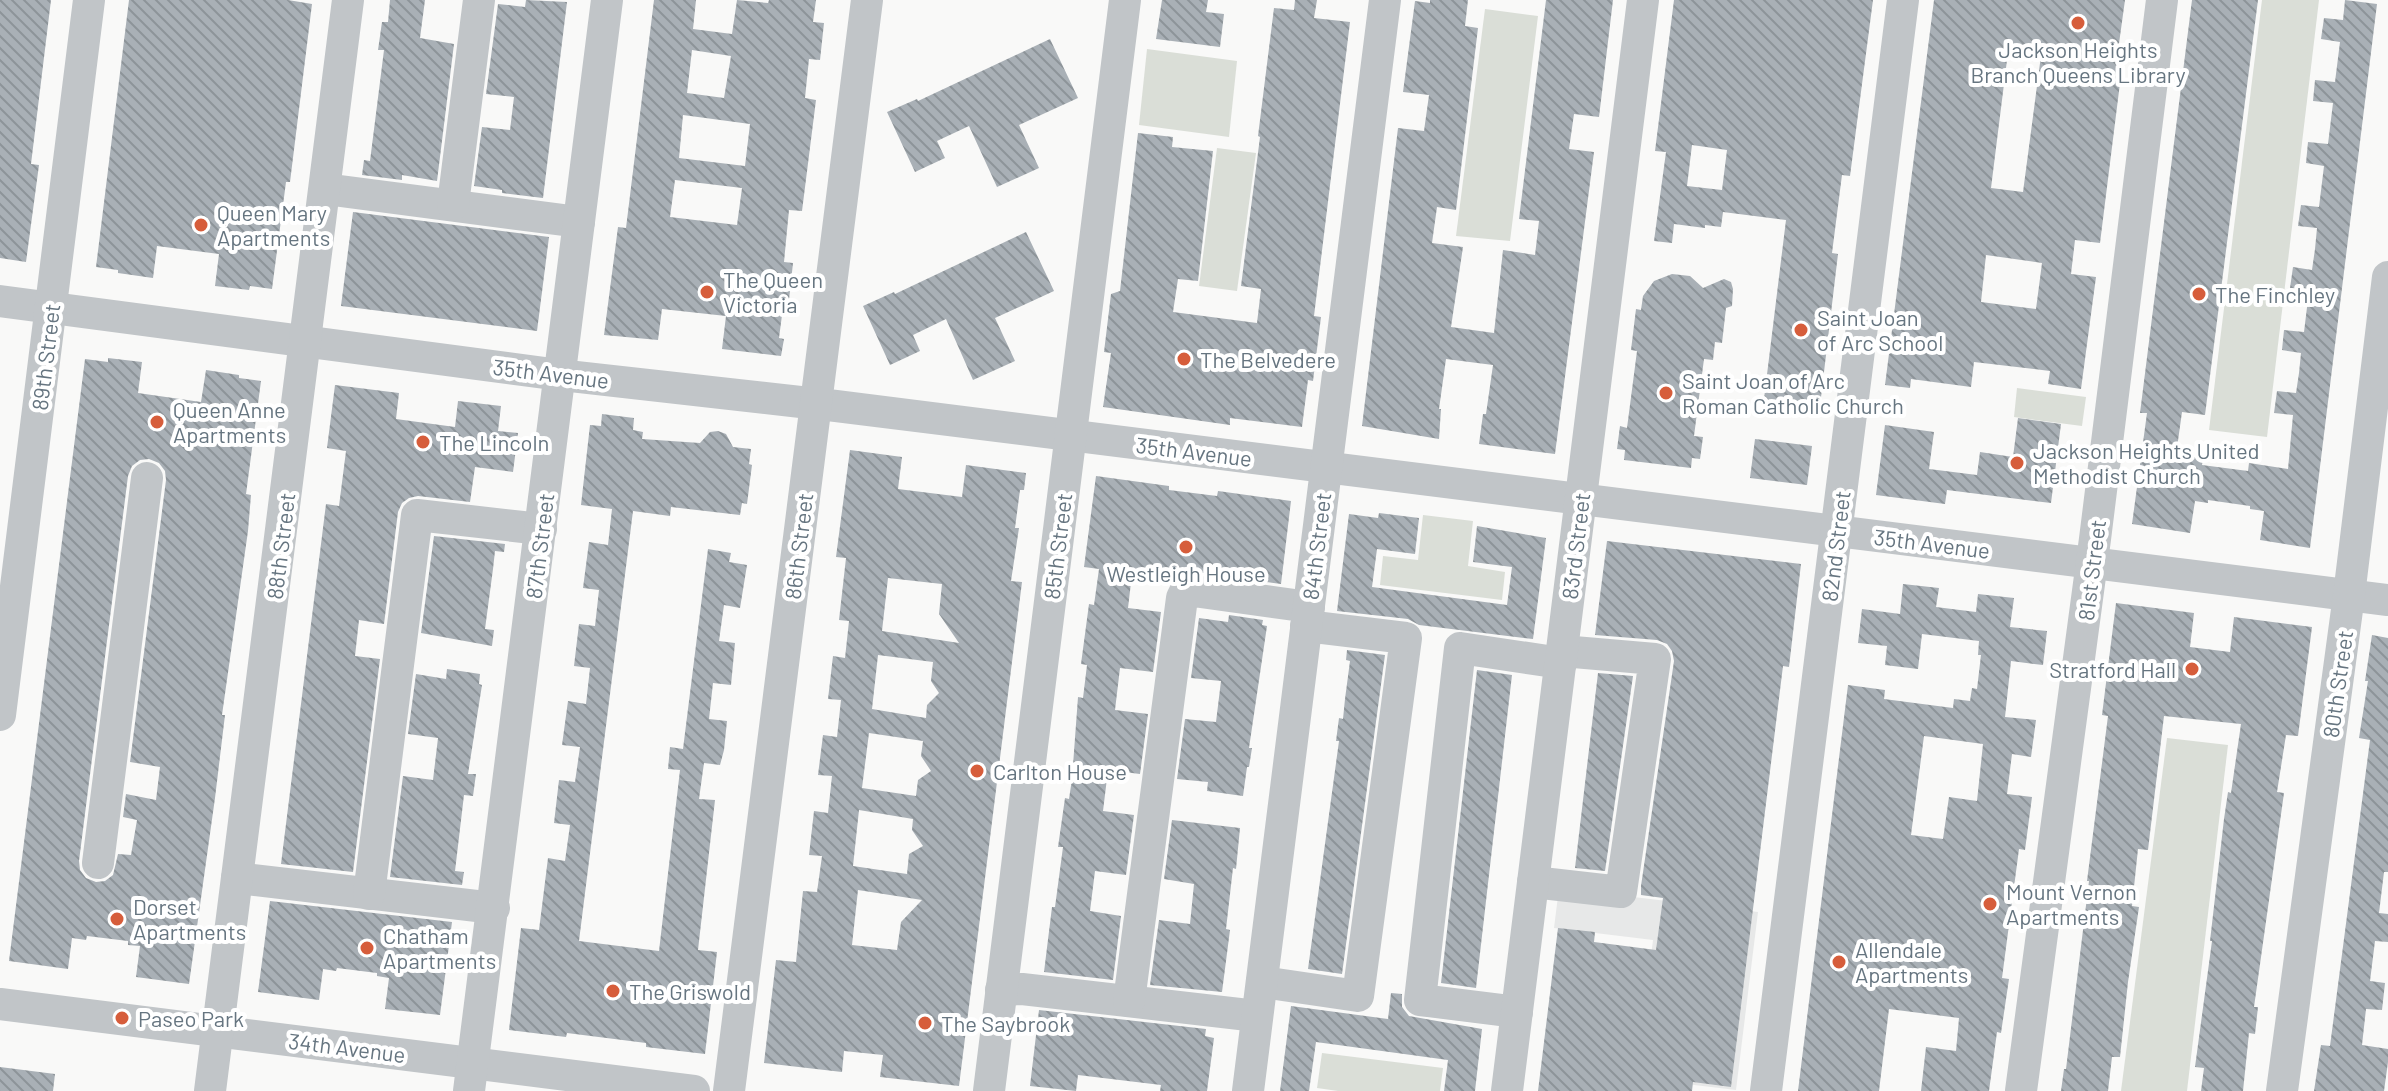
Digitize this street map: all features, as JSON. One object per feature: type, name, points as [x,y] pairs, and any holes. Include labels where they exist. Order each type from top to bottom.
[{"type":"street","name":"89th Street","points":[[0,715],[89,0]]},
{"type":"street","name":"88th Street","points":[[210,1091],[348,0]]},
{"type":"street","points":[[453,204],[479,0]]},
{"type":"street","name":"87th Street","points":[[470,1079],[607,0]]},
{"type":"street","name":"86th Street","points":[[729,1091],[867,0]]},
{"type":"street","name":"85th Street","points":[[989,1091],[1125,0]]},
{"type":"street","name":"84th Street","points":[[1248,1091],[1385,0]]},
{"type":"street","name":"83rd Street","points":[[1507,1091],[1643,0]]},
{"type":"street","name":"82nd Street","points":[[1766,1091],[1903,0]]},
{"type":"street","name":"81st Street","points":[[2021,1091],[2092,563],[2162,0]]},
{"type":"street","points":[[325,189],[579,222]]},
{"type":"street","name":"80th Street","points":[[2282,1091],[2388,277]]},
{"type":"street","name":"35th Avenue","points":[[0,301],[306,339],[560,375],[816,404],[2388,600]]},
{"type":"street","points":[[98,863],[147,478]]},
{"type":"street","points":[[369,894],[417,515],[541,529]]},
{"type":"street","points":[[1129,1001],[1182,598],[1186,590],[1406,638],[1358,996],[1262,982]]},
{"type":"street","points":[[1517,1012],[1420,1000],[1460,648],[1562,657],[1655,659],[1621,892],[1533,882]]},
{"type":"street","points":[[237,878],[494,908]]},
{"type":"street","points":[[1001,990],[1022,989],[1257,1016]]},
{"type":"street","name":"34th Avenue","points":[[0,1004],[539,1091]]},
{"type":"street","name":"34th Avenue","points":[[0,1023],[217,1041]]},
{"type":"street","name":"34th Avenue","points":[[470,1079],[694,1091]]},
{"type":"shaded area","points":[[2262,0],[2319,0],[2267,437],[2209,430]]},
{"type":"shaded area","points":[[1485,9],[1538,16],[1510,241],[1456,236]]},
{"type":"shaded area","points":[[1147,49],[1237,61],[1229,137],[1139,125]]},
{"type":"shaded area","points":[[1217,148],[1256,153],[1237,291],[1199,286]]},
{"type":"shaded area","points":[[2017,388],[2086,397],[2082,426],[2014,417]]},
{"type":"shaded area","points":[[1423,515],[1473,521],[1468,566],[1505,572],[1502,600],[1380,585],[1383,556],[1418,560]]},
{"type":"shaded area","points":[[2167,738],[2228,745],[2187,1091],[2121,1091]]},
{"type":"shaded area","points":[[1559,888],[1758,912],[1736,1090],[1636,1078],[1653,940],[1554,928]]},
{"type":"shaded area","points":[[1322,1053],[1443,1068],[1440,1091],[1338,1091],[1317,1088]]},
{"type":"building","points":[[0,0],[51,0],[31,164],[39,165],[26,262],[0,258]]},
{"type":"building","points":[[129,0],[288,0],[312,4],[290,182],[286,182],[272,289],[215,286],[219,254],[157,246],[153,278],[96,267]]},
{"type":"building","points":[[390,0],[425,0],[420,38],[454,44],[437,181],[402,175],[402,180],[362,175],[364,160],[370,161],[384,50],[378,50],[382,22],[388,22]]},
{"type":"building","points":[[526,0],[567,2],[543,198],[474,186],[482,127],[510,130],[514,97],[486,94],[498,4],[525,7]]},
{"type":"building","points":[[654,0],[696,0],[693,29],[732,34],[737,0],[768,3],[769,0],[816,0],[813,22],[824,23],[820,60],[809,59],[805,98],[816,100],[802,211],[789,210],[784,262],[793,263],[789,300],[784,300],[779,338],[784,339],[781,356],[722,349],[726,316],[662,309],[658,340],[604,335],[618,227],[626,228]],"holes":[[[692,50],[731,56],[724,98],[687,93]],[[683,115],[750,124],[745,166],[679,158]],[[675,180],[742,188],[737,225],[670,217]]]},
{"type":"building","points":[[1162,0],[1208,0],[1206,12],[1224,14],[1220,47],[1156,39]]},
{"type":"building","points":[[1295,0],[1317,0],[1314,18],[1350,22],[1314,316],[1321,317],[1313,381],[1308,380],[1302,427],[1230,418],[1230,425],[1103,407],[1111,353],[1104,352],[1111,294],[1120,291],[1138,133],[1173,137],[1172,147],[1213,151],[1198,281],[1178,279],[1173,312],[1257,323],[1261,289],[1241,286],[1258,136],[1274,8],[1294,10]]},
{"type":"building","points":[[1430,0],[1468,0],[1465,26],[1478,28],[1456,210],[1437,207],[1432,243],[1463,247],[1451,327],[1494,333],[1503,250],[1535,255],[1539,221],[1519,219],[1546,0],[1613,0],[1599,117],[1574,114],[1569,149],[1594,152],[1555,454],[1479,444],[1493,365],[1446,359],[1439,409],[1439,439],[1362,426],[1398,128],[1424,131],[1429,95],[1403,92],[1415,1],[1430,3]]},
{"type":"building","points":[[1674,0],[1873,0],[1850,176],[1842,175],[1832,253],[1838,254],[1819,414],[1763,407],[1786,220],[1723,212],[1721,227],[1674,224],[1672,243],[1654,241],[1666,152],[1655,151]],"holes":[[[1692,145],[1727,150],[1722,190],[1687,186]]]},
{"type":"building","points":[[1934,0],[2125,0],[2117,58],[2123,59],[2100,243],[2075,240],[2071,274],[2096,277],[2081,389],[2048,384],[2050,371],[1974,362],[1971,387],[1911,379],[1910,388],[1885,385]],"holes":[[[2009,44],[2042,48],[2023,192],[1991,188]],[[1986,255],[2042,263],[2036,309],[1981,302]]]},
{"type":"building","points":[[2192,0],[2258,0],[2205,415],[2182,412],[2176,455],[2203,458],[2202,465],[2248,471],[2249,463],[2288,469],[2293,415],[2274,413],[2277,391],[2296,393],[2299,373],[2301,353],[2282,350],[2284,330],[2304,332],[2309,291],[2290,288],[2293,267],[2312,270],[2315,249],[2317,228],[2298,226],[2301,205],[2319,207],[2324,166],[2306,163],[2308,142],[2328,144],[2333,103],[2313,101],[2315,80],[2335,82],[2340,42],[2321,39],[2324,18],[2343,20],[2345,0],[2377,4],[2310,548],[2260,540],[2264,511],[2208,500],[2208,503],[2195,501],[2190,533],[2132,524],[2147,413],[2140,413]]},
{"type":"building","points":[[1050,39],[1078,98],[1019,125],[1039,168],[997,187],[969,126],[937,141],[945,158],[915,172],[887,112],[918,101]]},
{"type":"building","points":[[353,212],[549,237],[537,331],[341,306]]},
{"type":"building","points":[[1026,232],[1054,291],[995,318],[1015,361],[973,380],[946,319],[913,335],[920,351],[890,365],[863,306]]},
{"type":"building","name":"Saint Joan of Arc Roman Catholic Church","points":[[1672,274],[1690,276],[1703,288],[1724,279],[1731,282],[1733,289],[1732,306],[1726,308],[1722,343],[1715,342],[1713,360],[1704,359],[1694,436],[1703,437],[1700,459],[1692,458],[1691,468],[1624,460],[1625,450],[1617,449],[1620,426],[1627,428],[1637,351],[1631,350],[1636,309],[1641,310],[1643,296],[1654,281]]},
{"type":"building","points":[[108,358],[142,362],[138,393],[201,402],[206,370],[261,381],[246,494],[251,495],[248,531],[189,984],[136,977],[140,946],[128,945],[128,941],[87,936],[86,940],[72,938],[68,969],[9,961],[85,359],[108,362]],"holes":[[[140,460],[159,463],[165,471],[166,480],[130,762],[160,767],[156,800],[126,794],[123,817],[137,820],[131,855],[118,854],[113,875],[105,881],[96,882],[86,878],[80,870],[79,861],[128,476],[132,466]]]},
{"type":"building","points":[[335,385],[399,393],[396,419],[455,427],[458,401],[501,406],[498,431],[518,433],[513,472],[475,467],[470,502],[418,496],[402,503],[398,512],[384,624],[359,620],[355,656],[380,659],[353,872],[281,864],[326,504],[339,506],[346,451],[327,448]]},
{"type":"building","points":[[602,414],[634,418],[633,430],[643,432],[642,439],[700,443],[710,432],[718,431],[726,434],[733,447],[751,449],[747,504],[742,503],[740,515],[671,507],[670,516],[633,511],[579,941],[659,951],[680,770],[668,769],[670,747],[683,749],[708,549],[731,553],[729,562],[747,565],[740,608],[724,605],[719,641],[735,643],[731,685],[713,683],[709,719],[727,721],[724,750],[720,765],[704,763],[699,799],[715,800],[698,950],[717,952],[705,1054],[567,1033],[566,1037],[509,1030],[521,928],[539,930],[548,858],[565,861],[570,825],[554,823],[559,780],[575,782],[580,747],[562,745],[568,701],[586,704],[590,668],[574,666],[579,624],[595,626],[599,590],[583,588],[589,542],[608,545],[612,509],[581,505],[590,425],[601,426]]},
{"type":"building","name":"Jackson Heights United Methodist Church","points":[[2018,418],[2061,424],[2051,503],[1947,490],[1945,504],[1876,495],[1885,425],[1934,432],[1929,469],[1977,475],[1980,452],[2013,457]]},
{"type":"building","points":[[1755,439],[1812,446],[1807,485],[1750,478]]},
{"type":"building","points":[[850,450],[902,457],[898,489],[962,497],[966,465],[1026,473],[1024,490],[1020,490],[1015,528],[1019,528],[1011,581],[1022,582],[959,1086],[880,1077],[883,1055],[844,1051],[842,1072],[764,1063],[776,960],[796,962],[803,891],[817,892],[822,856],[809,855],[814,811],[828,813],[832,776],[818,775],[823,735],[837,737],[841,700],[828,699],[833,656],[845,658],[849,621],[839,620],[846,558],[836,557]],"holes":[[[888,578],[942,584],[939,614],[959,643],[882,631]],[[878,655],[933,662],[931,681],[939,693],[927,705],[926,718],[872,709]],[[869,733],[923,741],[921,756],[931,771],[918,780],[916,796],[862,788]],[[859,810],[913,819],[912,830],[923,846],[909,854],[907,874],[853,866]],[[858,890],[922,900],[901,922],[897,950],[852,945]]]},
{"type":"building","points":[[1096,476],[1169,486],[1169,490],[1217,496],[1218,491],[1291,501],[1281,584],[1189,571],[1178,573],[1172,579],[1132,574],[1128,608],[1161,612],[1153,672],[1120,668],[1115,710],[1148,714],[1140,774],[1108,770],[1103,811],[1134,815],[1126,875],[1095,871],[1090,911],[1121,916],[1113,980],[1044,972],[1063,847],[1058,847],[1065,798],[1069,799],[1072,779],[1078,697],[1083,698],[1087,665],[1081,664],[1089,604],[1094,605],[1099,569],[1084,567]]},
{"type":"building","points":[[1379,513],[1419,518],[1415,554],[1377,549],[1372,587],[1507,605],[1512,567],[1473,562],[1477,526],[1546,538],[1533,639],[1337,611],[1349,514],[1378,518]]},
{"type":"building","points":[[434,536],[505,544],[504,552],[495,551],[485,629],[494,630],[492,646],[421,633]]},
{"type":"building","points":[[1607,541],[1801,564],[1789,667],[1783,666],[1731,1087],[1693,1082],[1692,1091],[1538,1091],[1558,928],[1595,932],[1594,942],[1656,950],[1663,898],[1641,895],[1641,886],[1674,661],[1667,644],[1657,640],[1595,635]]},
{"type":"building","points":[[1903,584],[1939,588],[1936,607],[1976,612],[1978,594],[2014,598],[2010,627],[2047,631],[2043,665],[2011,661],[2005,717],[2036,720],[2031,757],[2012,754],[2007,794],[2032,797],[2025,850],[2019,849],[2002,978],[2009,979],[2001,1033],[1997,1032],[1989,1091],[1921,1091],[1926,1047],[1956,1051],[1959,1018],[1889,1009],[1879,1091],[1798,1091],[1848,685],[1885,690],[1884,699],[1953,708],[1954,699],[1970,701],[1972,688],[1977,689],[1981,655],[1978,655],[1979,641],[1922,634],[1918,669],[1885,665],[1887,646],[1858,643],[1862,609],[1900,614]],"holes":[[[1924,736],[1983,744],[1977,801],[1949,797],[1943,839],[1911,835]]]},
{"type":"building","points":[[2116,603],[2194,613],[2190,647],[2230,652],[2234,617],[2312,627],[2298,736],[2286,735],[2277,792],[2284,793],[2254,1007],[2258,1007],[2255,1034],[2249,1033],[2243,1091],[2201,1091],[2204,1068],[2195,1067],[2224,819],[2241,724],[2164,716],[2148,850],[2138,849],[2132,906],[2139,907],[2120,1057],[2112,1057],[2108,1091],[2061,1091],[2108,716],[2102,715]]},
{"type":"building","points":[[1229,615],[1263,620],[1262,625],[1267,626],[1243,796],[1207,791],[1208,782],[1177,779],[1185,719],[1216,722],[1221,681],[1191,678],[1199,618],[1228,622]]},
{"type":"building","points":[[2372,635],[2388,638],[2388,872],[2384,872],[2379,913],[2388,914],[2388,942],[2375,941],[2370,981],[2385,983],[2382,1010],[2366,1009],[2362,1045],[2388,1049],[2388,1062],[2384,1091],[2314,1091],[2321,1045],[2330,1046],[2370,740],[2359,738]]},
{"type":"building","points":[[1347,650],[1385,655],[1342,974],[1308,969],[1339,741],[1336,741],[1339,718],[1343,719],[1350,661],[1346,660]]},
{"type":"building","points":[[447,669],[480,674],[479,684],[482,685],[468,774],[476,774],[473,796],[464,795],[455,871],[464,872],[462,885],[390,877],[403,776],[433,780],[438,738],[408,734],[416,674],[446,679]]},
{"type":"building","points":[[1477,670],[1512,675],[1476,988],[1441,983]]},
{"type":"building","points":[[1598,673],[1633,676],[1605,871],[1575,868]]},
{"type":"building","points":[[1172,820],[1240,828],[1226,929],[1230,930],[1222,992],[1150,985],[1159,920],[1190,924],[1194,884],[1164,879]]},
{"type":"building","name":"Chatham Apartments","points":[[270,901],[452,922],[440,1015],[385,1009],[389,978],[377,976],[377,973],[323,969],[319,1000],[258,992]]},
{"type":"building","points":[[1391,993],[1402,994],[1402,1007],[1409,1016],[1482,1029],[1475,1091],[1444,1091],[1448,1060],[1316,1042],[1309,1091],[1280,1091],[1291,1006],[1388,1019]]},
{"type":"building","points":[[1039,1010],[1206,1029],[1205,1036],[1214,1038],[1207,1091],[1160,1091],[1161,1085],[1078,1075],[1076,1091],[1030,1086]]},
{"type":"building","points":[[0,1067],[55,1074],[53,1091],[0,1091]]},
{"type":"place","name":"Jackson Heights Branch Queens Library","points":[[2078,23]]},
{"type":"place","name":"Queen Mary Apartments","points":[[201,225]]},
{"type":"place","name":"The Queen Victoria","points":[[707,292]]},
{"type":"place","name":"The Finchley","points":[[2199,294]]},
{"type":"place","name":"Saint Joan of Arc School","points":[[1801,330]]},
{"type":"place","name":"The Belvedere","points":[[1184,359]]},
{"type":"place","name":"Saint Joan of Arc Roman Catholic Church","points":[[1666,393]]},
{"type":"place","name":"Queen Anne Apartments","points":[[157,422]]},
{"type":"place","name":"The Lincoln","points":[[423,442]]},
{"type":"place","name":"Jackson Heights United Methodist Church","points":[[2017,463]]},
{"type":"place","name":"Westleigh House","points":[[1186,547]]},
{"type":"place","name":"Stratford Hall","points":[[2192,669]]},
{"type":"place","name":"Carlton House","points":[[977,771]]},
{"type":"place","name":"Mount Vernon Apartments","points":[[1990,904]]},
{"type":"place","name":"Dorset Apartments","points":[[117,919]]},
{"type":"place","name":"Chatham Apartments","points":[[367,948]]},
{"type":"place","name":"Allendale Apartments","points":[[1839,962]]},
{"type":"place","name":"The Griswold","points":[[613,991]]},
{"type":"place","name":"Paseo Park","points":[[122,1018]]},
{"type":"place","name":"The Saybrook","points":[[925,1023]]}]
